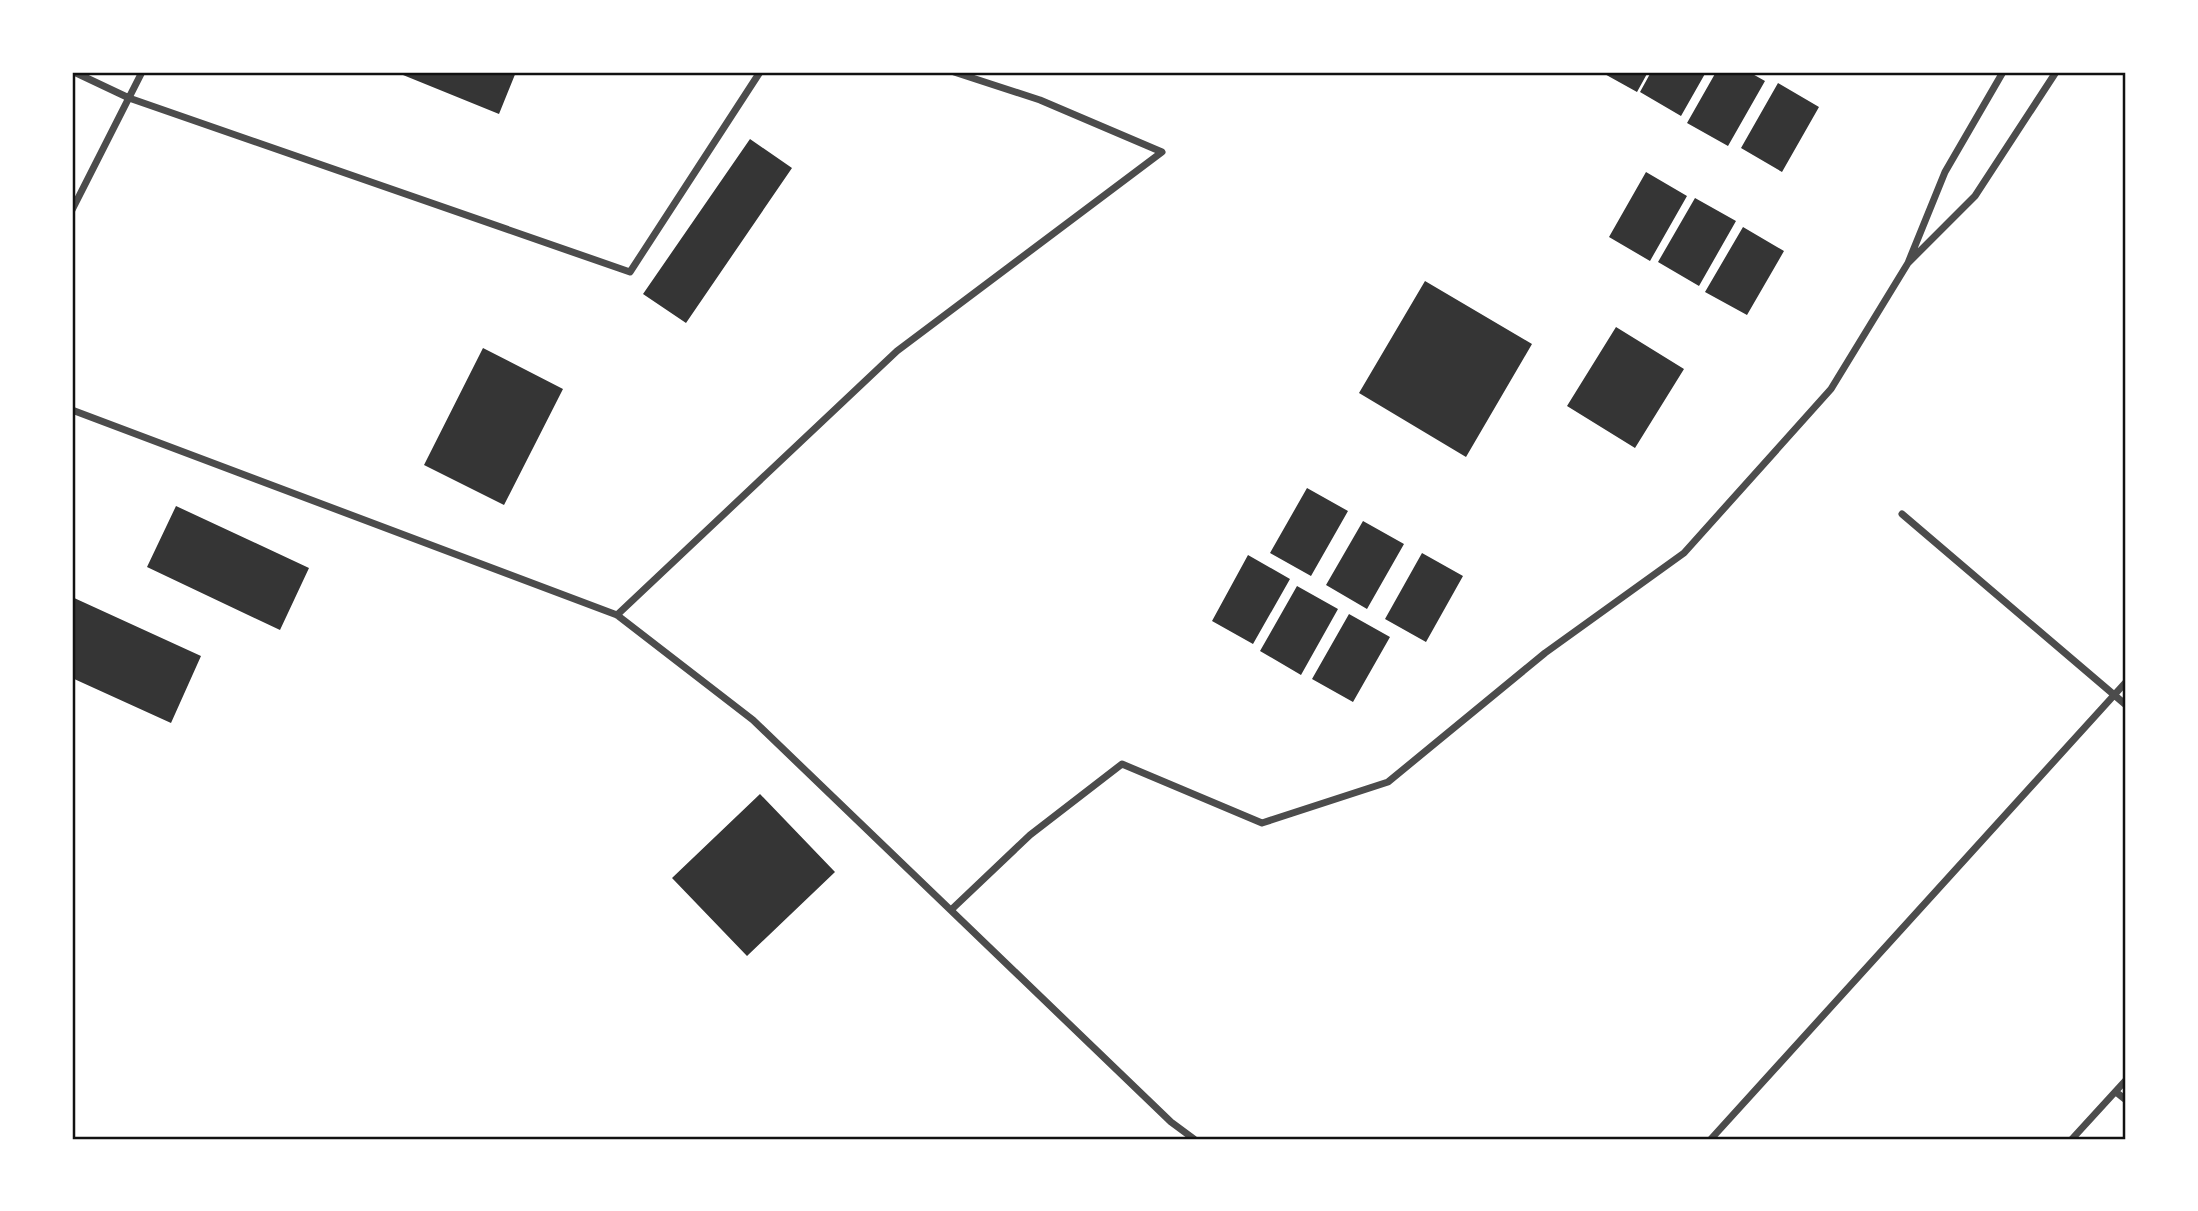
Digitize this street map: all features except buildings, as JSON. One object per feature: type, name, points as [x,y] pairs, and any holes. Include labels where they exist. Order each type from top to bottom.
[{"type":"street","points":[[74,72],[129,98],[630,272],[760,72]]},
{"type":"street","points":[[72,210],[142,72]]},
{"type":"street","points":[[617,615],[897,351],[1161,152],[1040,100],[954,72]]},
{"type":"street","points":[[951,910],[1030,835],[1122,764],[1262,823],[1388,782],[1545,653],[1684,552],[1831,389],[1909,262],[1945,172],[2003,72]]},
{"type":"street","points":[[1909,262],[1975,196],[2056,72]]},
{"type":"street","points":[[72,410],[617,615],[753,720],[1171,1122],[1194,1139]]},
{"type":"street","points":[[1902,514],[2126,705]]},
{"type":"street","points":[[1711,1139],[2126,682]]},
{"type":"street","points":[[2072,1139],[2126,1080]]},
{"type":"street","points":[[2116,1092],[2126,1100]]}]
